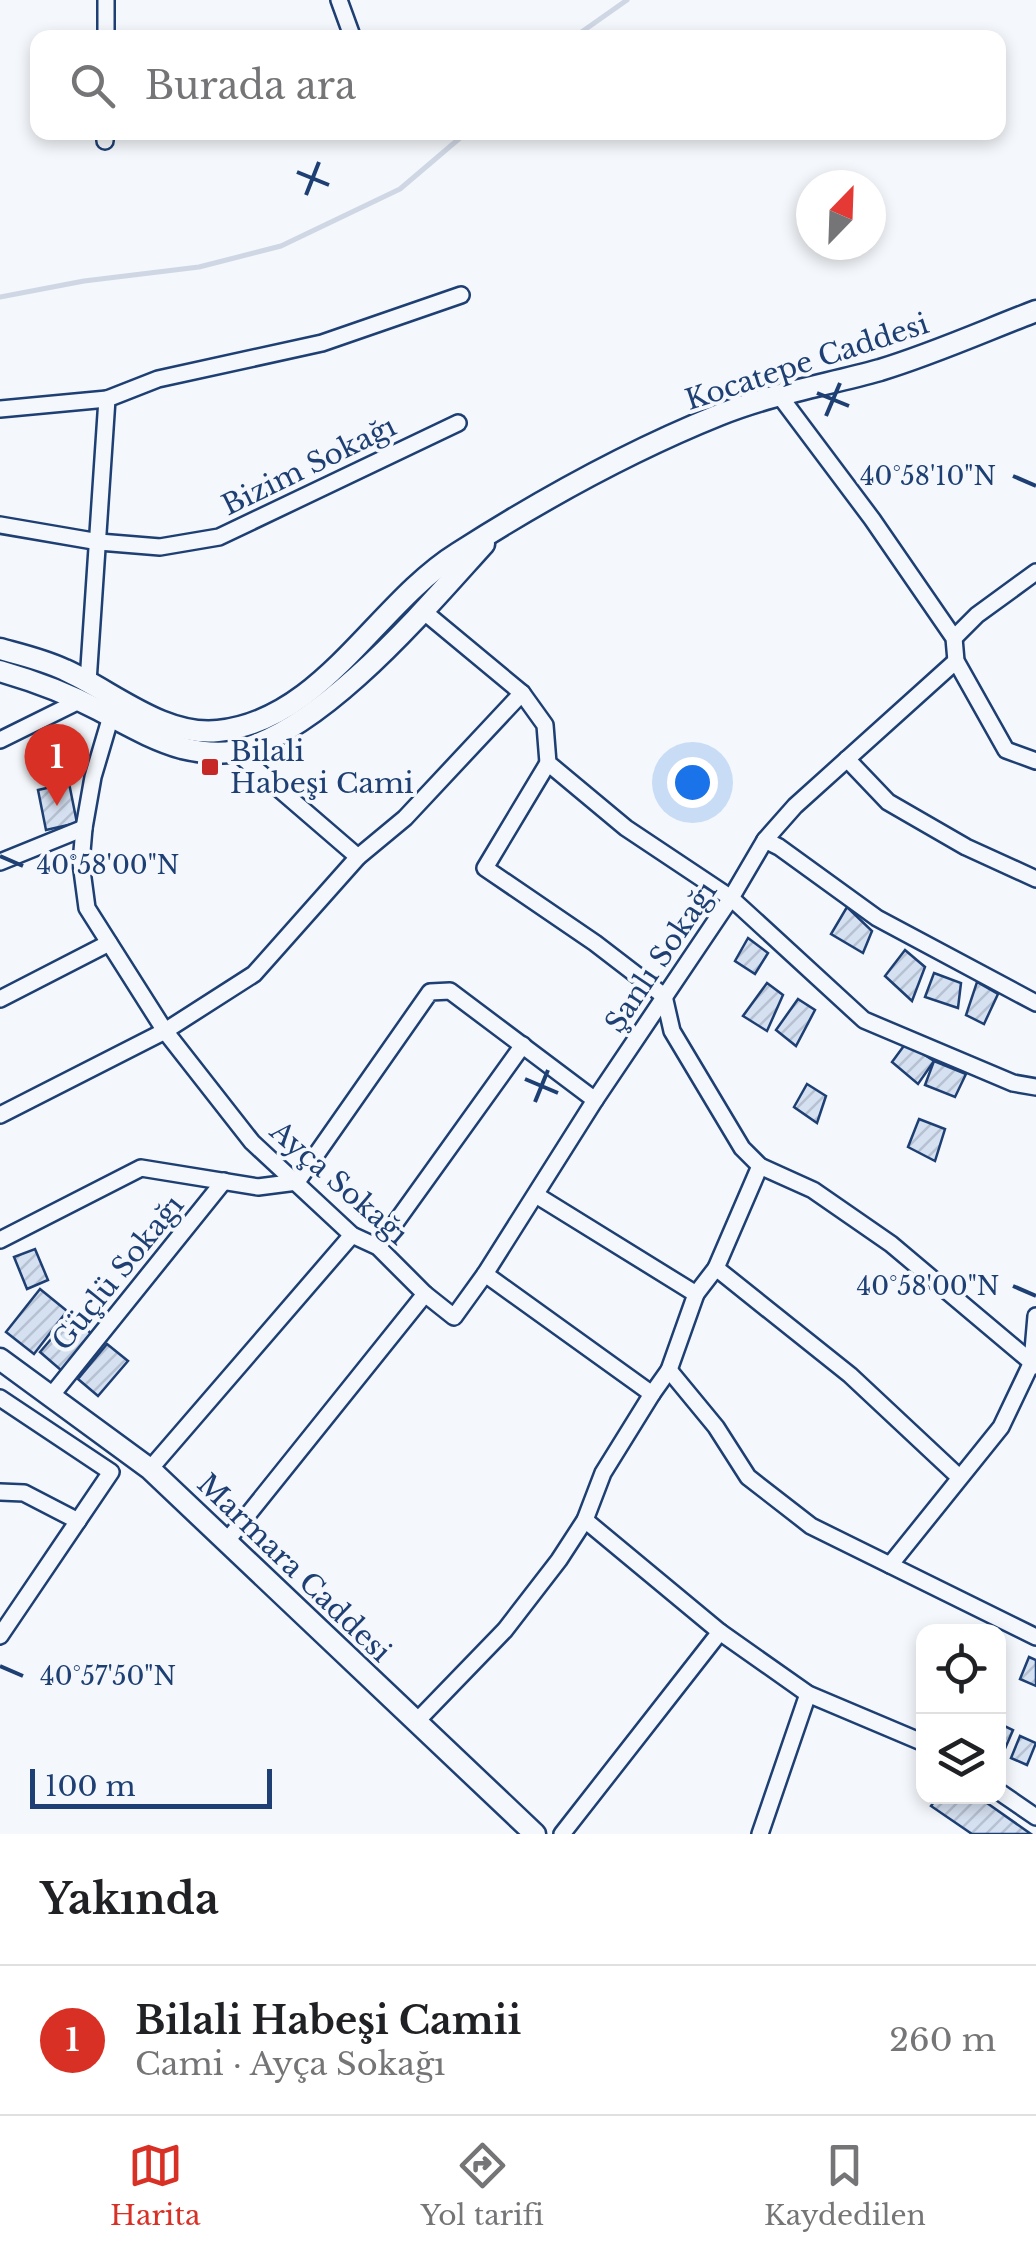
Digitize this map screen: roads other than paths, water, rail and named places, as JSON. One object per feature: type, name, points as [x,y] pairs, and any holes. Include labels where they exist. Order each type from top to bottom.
[{"type":"main road","name":"Kocatepe Caddesi","points":[[0,649],[44,661],[156,739],[222,754],[235,751],[271,738],[334,697],[448,559],[608,466],[716,416],[779,394],[884,368],[1036,311]]},
{"type":"main road","name":"Kocatepe Caddesi","points":[[114,707],[182,728],[214,732],[260,720],[298,698],[415,603]]},
{"type":"main road","name":"Kocatepe Caddesi","points":[[0,671],[84,691]]},
{"type":"main road","points":[[214,732],[235,751]]},
{"type":"main road","name":"Marmara Caddesi","points":[[0,1359],[150,1469],[535,1834]]},
{"type":"street","points":[[106,0],[106,30]]},
{"type":"street","points":[[339,0],[350,30]]},
{"type":"street","points":[[0,409],[107,400],[158,379],[322,344],[461,296]]},
{"type":"street","points":[[779,394],[954,638],[956,661],[1006,750],[1036,762]]},
{"type":"street","points":[[0,740],[84,691],[99,542],[107,400]]},
{"type":"street","name":"Bizim Sokağı","points":[[0,526],[160,547],[219,537],[458,423]]},
{"type":"street","points":[[954,638],[977,615],[1036,572]]},
{"type":"street","points":[[415,603],[522,693],[546,724],[548,763],[485,868],[664,996],[672,1031],[742,1148],[760,1166],[813,1190],[891,1244],[1034,1364]]},
{"type":"street","name":"Şanlı Sokağı","points":[[425,1294],[454,1316],[486,1274],[595,1100],[732,898],[765,840],[795,806],[956,661]]},
{"type":"street","points":[[0,1115],[165,1030],[254,974],[358,857],[405,818],[522,693]]},
{"type":"street","name":"Ayça Sokağı","points":[[114,707],[84,828],[81,862],[87,908],[165,1030],[252,1142],[352,1234],[378,1247],[425,1294]]},
{"type":"street","points":[[235,751],[358,857]]},
{"type":"street","points":[[846,759],[888,802],[966,847],[1036,879]]},
{"type":"street","points":[[548,763],[626,828],[732,898],[864,1020],[1013,1083],[1036,1087]]},
{"type":"street","points":[[0,862],[84,828]]},
{"type":"street","points":[[765,840],[877,918],[1036,1003]]},
{"type":"street","points":[[0,999],[109,943]]},
{"type":"street","points":[[0,1240],[141,1168],[258,1187],[298,1182],[430,992],[450,991],[595,1100]]},
{"type":"street","points":[[378,1247],[523,1045]]},
{"type":"street","points":[[416,1722],[505,1630],[585,1520],[603,1473],[669,1370],[696,1294],[716,1268],[760,1166]]},
{"type":"street","name":"Güçlü Sokağı","points":[[51,1396],[224,1181]]},
{"type":"street","points":[[536,1195],[696,1294]]},
{"type":"street","points":[[150,1469],[352,1234]]},
{"type":"street","points":[[716,1268],[850,1375],[959,1476]]},
{"type":"street","points":[[486,1274],[652,1394]]},
{"type":"street","points":[[226,1542],[425,1294]]},
{"type":"street","points":[[890,1565],[1001,1426],[1034,1364],[1036,1316]]},
{"type":"street","points":[[669,1370],[716,1427],[748,1477],[811,1526],[1036,1637]]},
{"type":"street","points":[[0,1398],[111,1472],[1,1632]]},
{"type":"street","points":[[0,1492],[24,1493],[78,1521]]},
{"type":"street","points":[[585,1520],[720,1632],[808,1694],[916,1740]]},
{"type":"street","points":[[562,1834],[720,1632]]},
{"type":"street","points":[[760,1834],[808,1694]]},
{"type":"street","points":[[1006,1796],[1036,1817]]},
{"type":"waterway","points":[[584,30],[627,0]]},
{"type":"waterway","points":[[0,297],[84,281],[199,267],[281,246],[400,189],[458,140]]},
{"type":"place","name":"Bilali Habeşi Cami","points":[[210,767]]},
{"type":"place","name":"Bilali Habeşi Camii","points":[[57,806]]}]
